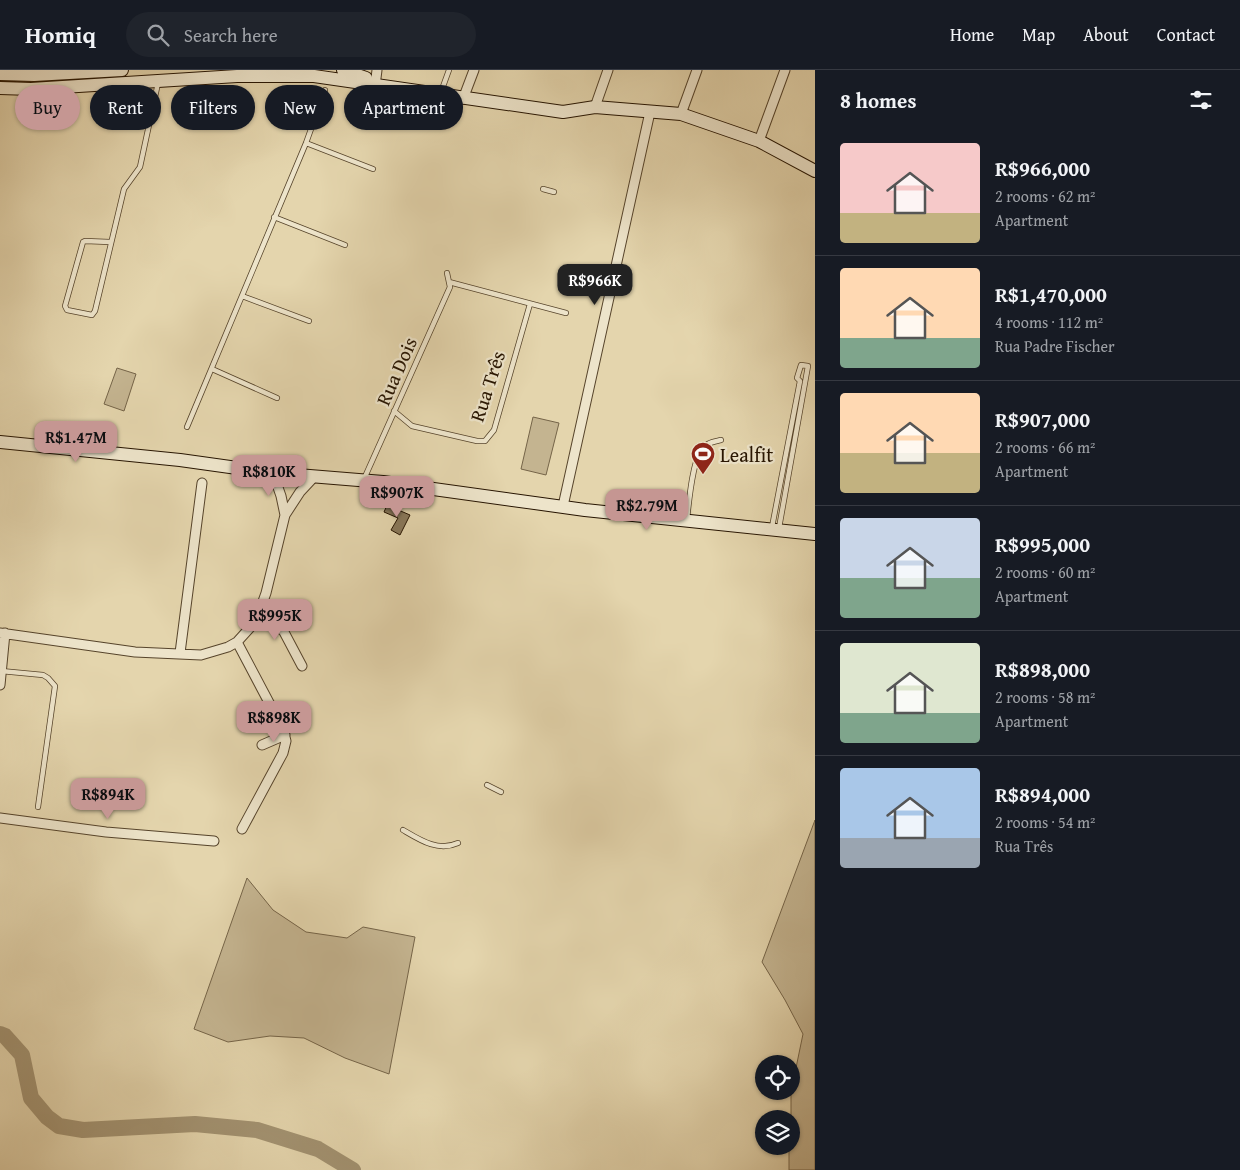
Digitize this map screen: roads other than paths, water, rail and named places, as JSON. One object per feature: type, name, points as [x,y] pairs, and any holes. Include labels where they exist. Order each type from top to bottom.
[{"type":"main road","points":[[5,73],[34,76],[122,70]]},
{"type":"main road","points":[[343,70],[396,85]]},
{"type":"main road","points":[[80,86],[237,73],[379,81]]},
{"type":"main road","points":[[0,88],[15,88]]},
{"type":"main road","points":[[463,99],[563,112],[595,107],[681,114],[759,141],[815,171]]},
{"type":"main road","points":[[0,442],[180,460],[273,473],[363,481],[687,521],[815,534]]},
{"type":"street","points":[[463,99],[474,70]]},
{"type":"street","points":[[595,107],[608,70]]},
{"type":"street","points":[[681,114],[697,70]]},
{"type":"street","points":[[759,141],[785,70]]},
{"type":"street","points":[[563,506],[650,112]]},
{"type":"street","points":[[273,473],[286,515]]},
{"type":"street","points":[[0,685],[2,633],[135,652],[201,655],[228,647],[237,642],[256,621],[266,594],[286,515],[300,492],[314,477]]},
{"type":"street","points":[[180,653],[202,483]]},
{"type":"street","points":[[261,607],[284,632],[302,666]]},
{"type":"street","points":[[237,642],[285,735],[286,747],[242,829]]},
{"type":"street","points":[[262,745],[285,735]]},
{"type":"street","points":[[0,818],[106,832],[214,841]]},
{"type":"lane","points":[[444,85],[449,70]]},
{"type":"lane","points":[[32,85],[34,76]]},
{"type":"lane","points":[[110,242],[85,240],[83,242],[65,306],[67,310],[92,315],[94,313],[124,189],[140,168],[158,81]]},
{"type":"lane","points":[[187,427],[311,130]]},
{"type":"lane","points":[[306,143],[373,169]]},
{"type":"lane","points":[[543,189],[554,192]]},
{"type":"lane","points":[[274,217],[345,244]]},
{"type":"lane","points":[[447,273],[449,282],[566,314]]},
{"type":"lane","name":"Rua Dois","points":[[363,481],[450,286],[449,282]]},
{"type":"lane","points":[[242,296],[309,321]]},
{"type":"lane","name":"Rua Três","points":[[394,411],[412,426],[477,441],[486,441],[494,430],[530,304]]},
{"type":"lane","points":[[801,365],[808,366],[776,529],[800,381],[796,378],[801,365]]},
{"type":"lane","points":[[212,369],[277,398]]},
{"type":"lane","points":[[687,521],[697,460],[701,450],[708,444],[721,440]]},
{"type":"lane","points":[[1,671],[43,675],[55,686],[38,807]]},
{"type":"lane","points":[[487,785],[501,792]]},
{"type":"lane","points":[[403,830],[427,844],[445,847],[458,843]]},
{"type":"waterway","points":[[0,1034],[5,1036],[22,1055],[31,1098],[47,1117],[59,1126],[83,1130],[195,1124],[257,1130],[318,1149],[353,1170]]},
{"type":"place","name":"Lealfit","points":[[703,475]]}]
